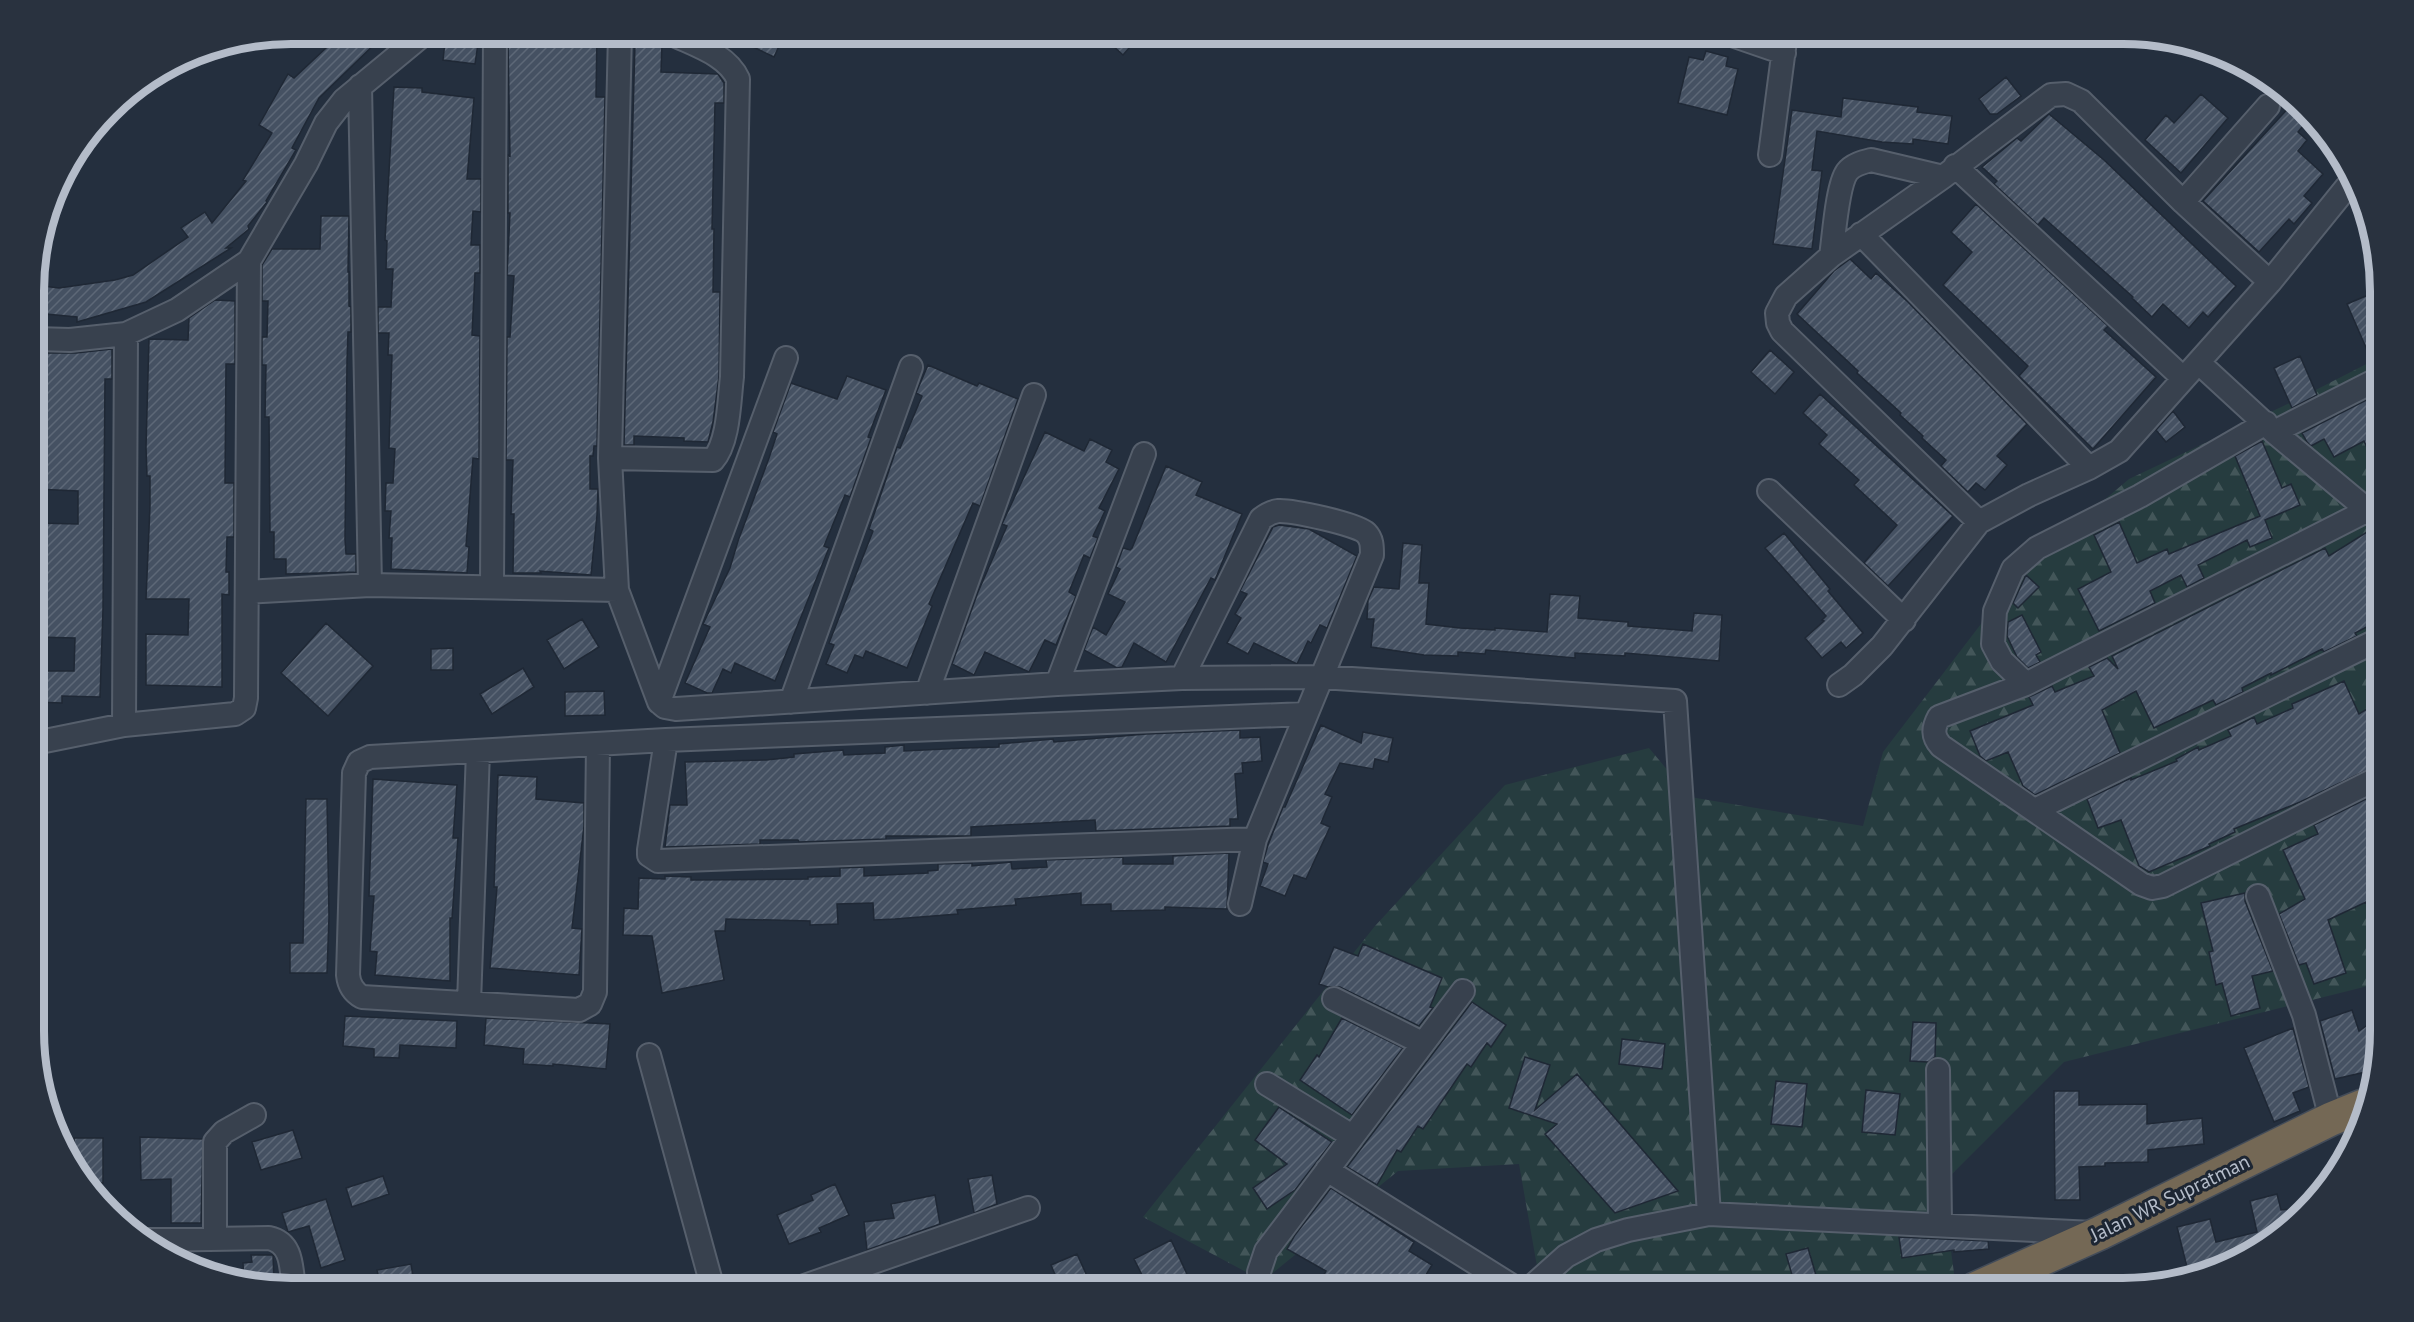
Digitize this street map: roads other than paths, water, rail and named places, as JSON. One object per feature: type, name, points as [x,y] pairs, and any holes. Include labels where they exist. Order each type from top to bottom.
[{"type":"highway","name":"Jalan WR Supratman","points":[[1995,1279],[2100,1233],[2331,1119],[2358,1108]]},
{"type":"street","points":[[44,339],[70,340],[126,334],[177,310],[249,261],[306,164],[326,123],[344,100],[412,44]]},
{"type":"street","points":[[492,587],[495,44]]},
{"type":"street","points":[[620,44],[610,458],[616,590],[659,702],[670,709],[1182,678],[1313,698]]},
{"type":"street","points":[[610,458],[713,460],[720,449],[728,412],[732,377],[738,79],[734,69],[723,59],[692,44]]},
{"type":"street","points":[[1770,155],[1785,44]]},
{"type":"street","points":[[360,86],[370,585]]},
{"type":"street","points":[[1979,522],[1782,331],[1777,313],[1786,296],[1831,256],[2051,95],[2066,93],[2081,101],[2183,202],[2270,282]]},
{"type":"street","points":[[2183,202],[2268,106]]},
{"type":"street","points":[[1831,256],[1842,184],[1847,171],[1861,162],[1871,160],[1949,171],[2370,507]]},
{"type":"street","points":[[1839,685],[1853,675],[1882,646],[1979,522],[2119,451],[2206,378],[2270,282],[2346,188]]},
{"type":"street","points":[[1861,234],[2089,468]]},
{"type":"street","points":[[44,741],[124,725],[235,714],[244,708],[246,698],[249,261]]},
{"type":"street","points":[[124,725],[126,334]]},
{"type":"street","points":[[659,702],[786,358]]},
{"type":"street","points":[[791,702],[911,367]]},
{"type":"street","points":[[2026,684],[2002,661],[1994,644],[1995,611],[2013,569],[2037,548],[2270,427],[2370,382]]},
{"type":"street","points":[[927,693],[1034,395]]},
{"type":"street","points":[[1057,684],[1144,454]]},
{"type":"street","points":[[1769,491],[1904,620]]},
{"type":"street","points":[[1182,678],[1261,519],[1279,511],[1306,514],[1359,528],[1371,540],[1372,555],[1255,839],[1240,904]]},
{"type":"street","points":[[2370,515],[2026,684],[1939,717],[1934,732],[1935,740],[1941,746],[2141,884],[2158,888],[2370,782]]},
{"type":"street","points":[[247,592],[370,585],[616,590]]},
{"type":"street","points":[[2035,810],[2370,644]]},
{"type":"street","points":[[598,744],[596,992],[590,1004],[579,1010],[362,997],[357,994],[349,984],[354,773],[359,762],[370,757],[1313,698],[1675,701],[1709,1214]]},
{"type":"street","points":[[666,740],[649,850],[649,855],[658,861],[1255,839]]},
{"type":"street","points":[[469,1003],[478,751]]},
{"type":"street","points":[[2258,896],[2304,1015],[2331,1119]]},
{"type":"street","points":[[1259,1279],[1259,1272],[1266,1251],[1463,992]]},
{"type":"street","points":[[1334,999],[1422,1043]]},
{"type":"street","points":[[649,1055],[710,1279]]},
{"type":"street","points":[[1938,1070],[1940,1224]]},
{"type":"street","points":[[1267,1084],[1352,1136]]},
{"type":"street","points":[[215,1239],[215,1142],[224,1132],[254,1115]]},
{"type":"street","points":[[1327,1170],[1501,1279]]},
{"type":"street","points":[[825,1279],[1028,1208]]},
{"type":"street","points":[[1540,1279],[1566,1256],[1596,1240],[1628,1230],[1709,1214],[2100,1233]]},
{"type":"street","points":[[158,1240],[269,1238],[278,1240],[285,1246],[290,1256],[293,1279]]}]
